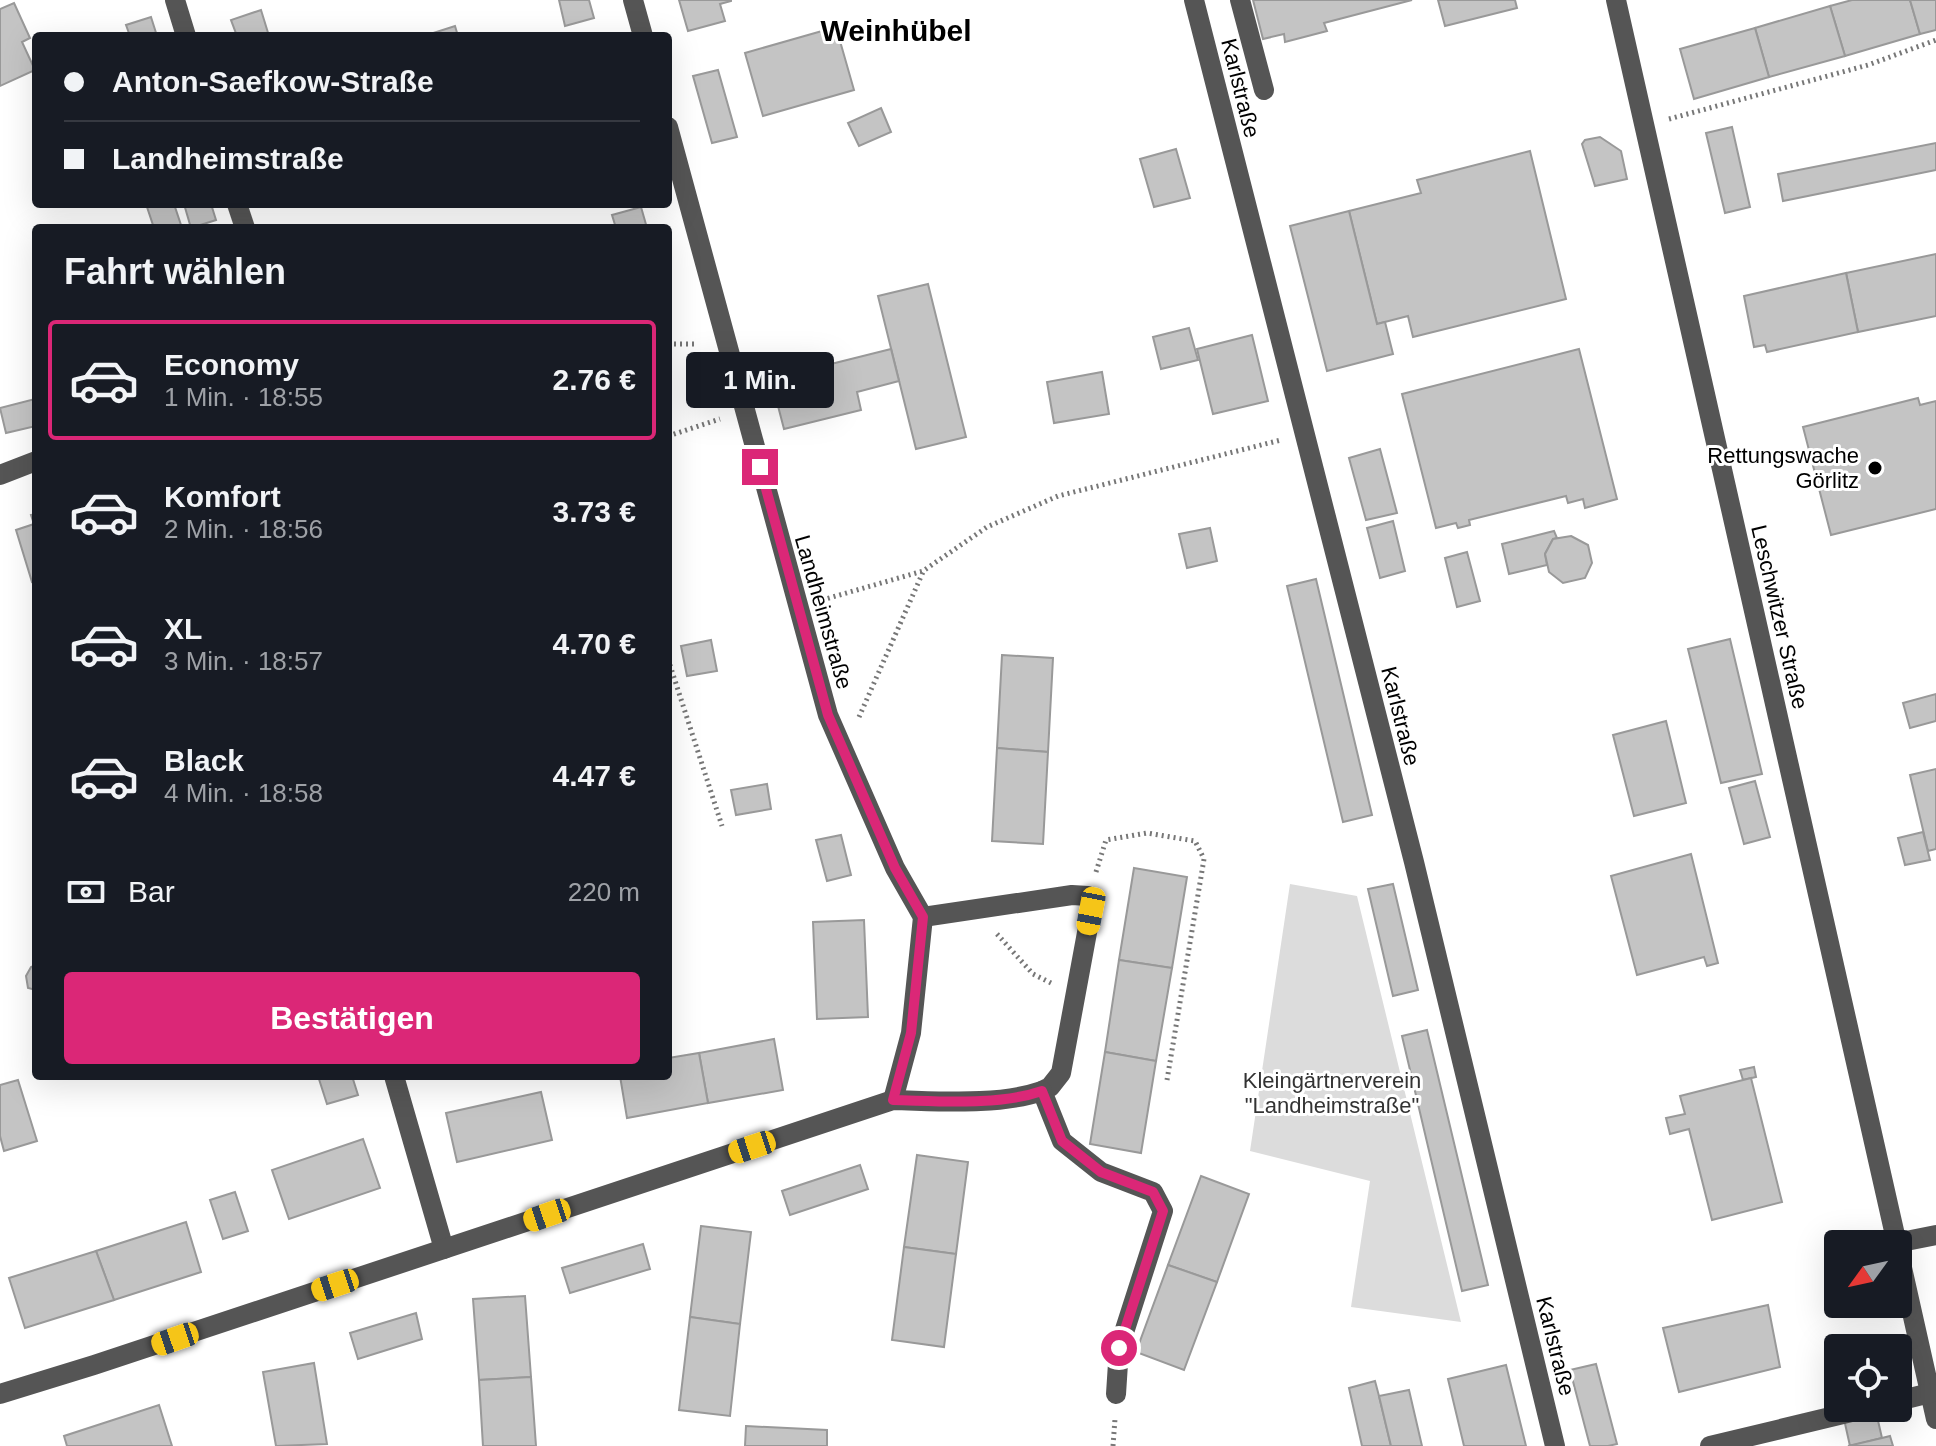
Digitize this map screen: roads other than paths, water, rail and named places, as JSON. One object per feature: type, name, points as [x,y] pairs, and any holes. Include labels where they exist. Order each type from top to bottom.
[{"type":"street","points":[[175,0],[185,32]]},
{"type":"street","points":[[633,0],[642,32]]},
{"type":"street","name":"Karlstraße","points":[[1194,0],[1414,862],[1555,1446]]},
{"type":"street","points":[[1240,0],[1264,90]]},
{"type":"street","name":"Leschwitzer Straße","points":[[1616,0],[1893,1230]]},
{"type":"street","name":"Landheimstraße","points":[[672,142],[828,715],[895,868],[923,917]]},
{"type":"street","points":[[0,475],[32,463]]},
{"type":"street","points":[[0,1394],[893,1100],[950,1101],[1028,1096],[1042,1091],[1050,1087],[1061,1073],[1091,911],[1088,896],[1072,895],[923,917],[911,1033],[893,1100]]},
{"type":"street","points":[[395,1080],[444,1249]]},
{"type":"street","points":[[1042,1091],[1062,1141],[1101,1172],[1153,1192],[1163,1211],[1119,1348],[1116,1394]]},
{"type":"street","points":[[1912,1242],[1936,1235]]},
{"type":"street","name":"Leschwitzer Straße","points":[[1912,1313],[1936,1419]]},
{"type":"street","points":[[1912,1398],[1930,1393]]},
{"type":"street","points":[[1710,1446],[1824,1419]]},
{"type":"place","name":"Rettungswache Görlitz","points":[[1875,468]]},
{"type":"district","name":"Weinhübel","points":[[896,31]]},
{"type":"park label","name":"Kleingärtnerverein \"Landheimstraße\"","points":[[1332,1092]]}]
